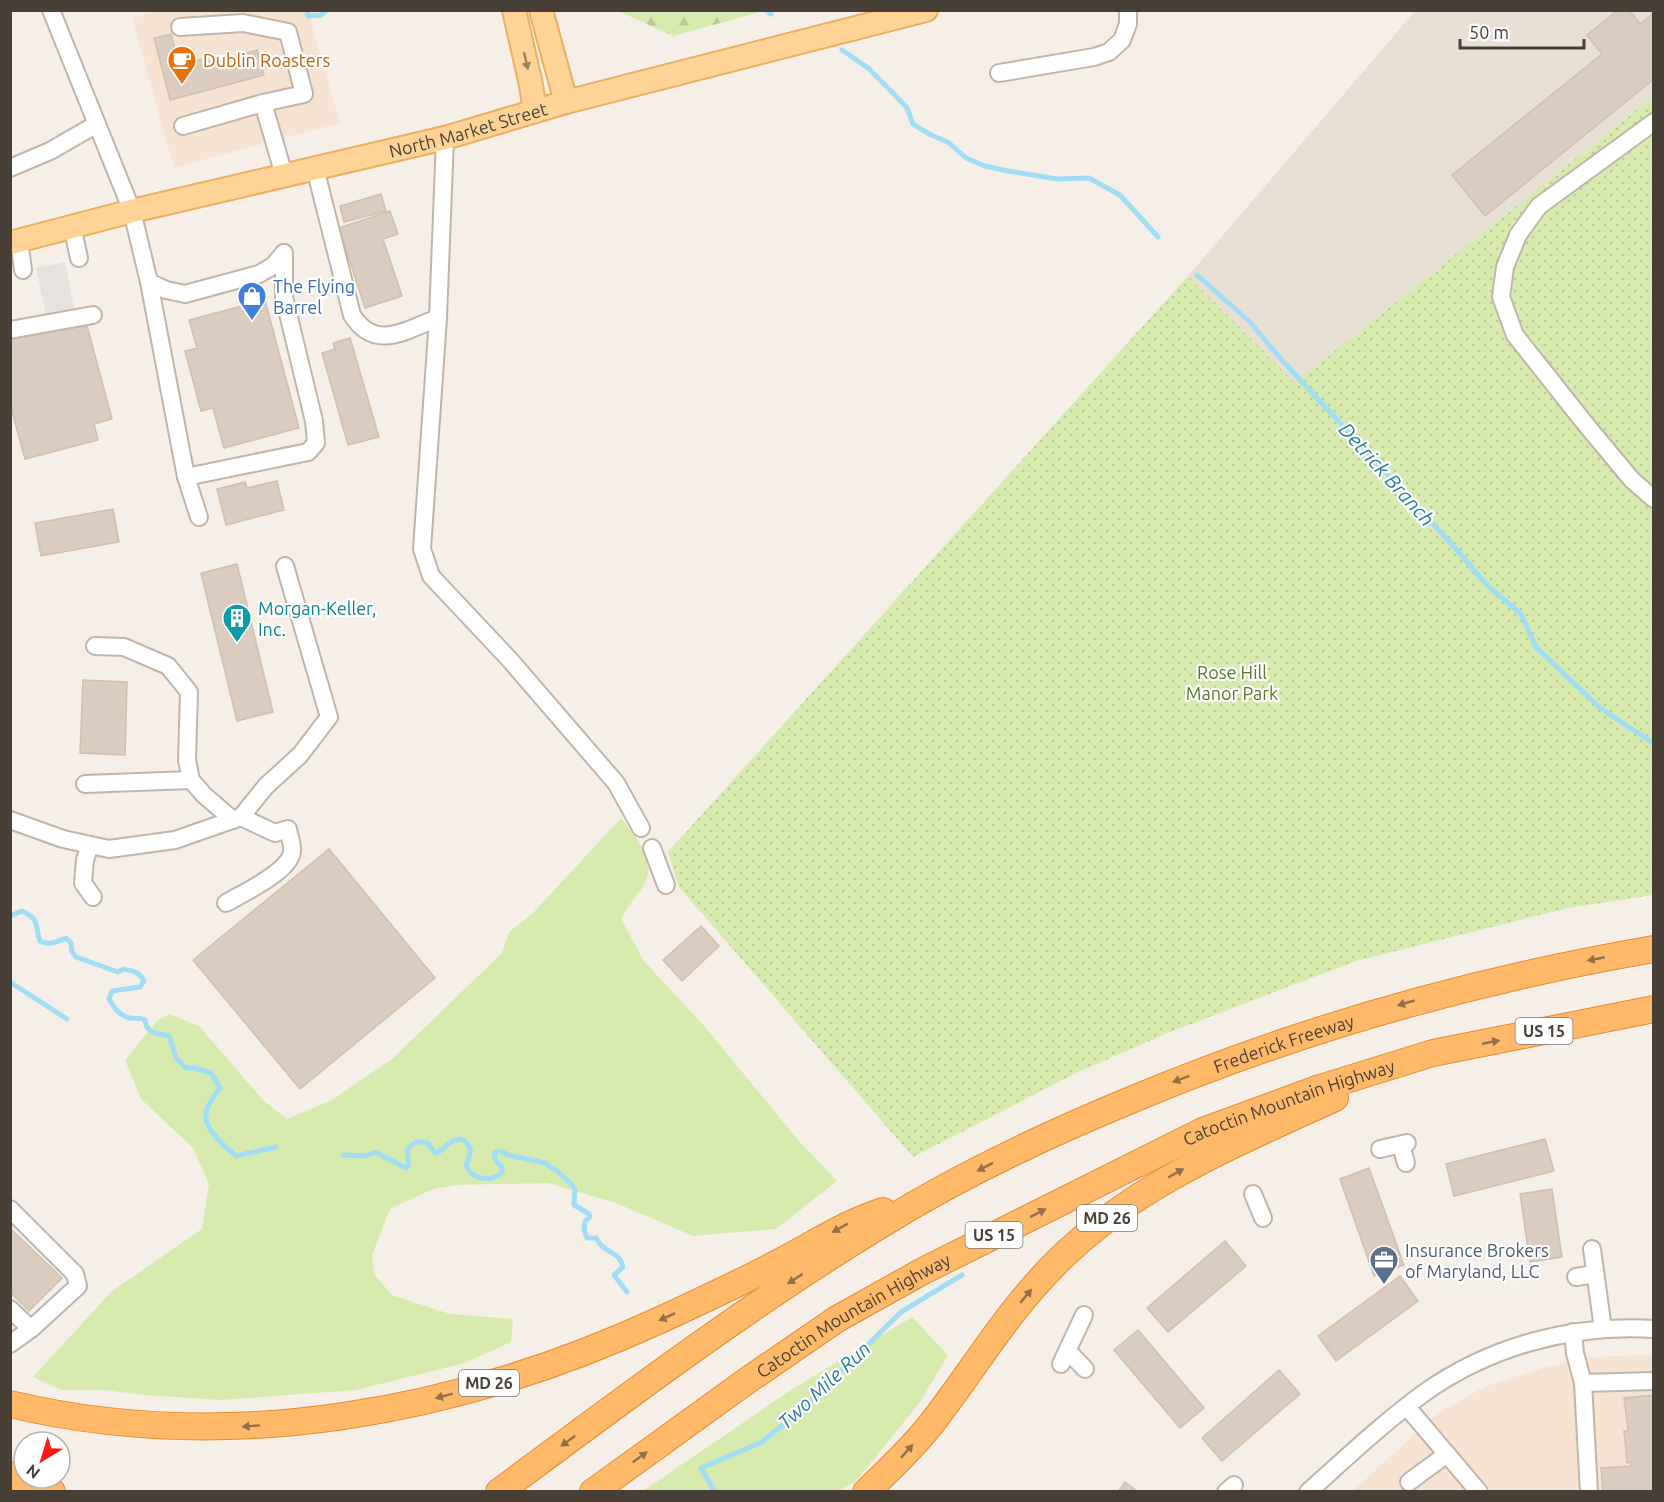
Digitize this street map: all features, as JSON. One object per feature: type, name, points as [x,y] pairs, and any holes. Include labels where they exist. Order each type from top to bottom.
[{"type":"highway","name":"Frederick Freeway","points":[[934,1193],[1077,1122],[1176,1081],[1268,1047],[1362,1016],[1475,985],[1653,950]]},
{"type":"highway","name":"US 15","points":[[1433,1053],[1653,1009]]},
{"type":"highway","name":"MD 26","points":[[866,1491],[930,1425],[1002,1325],[1047,1273],[1082,1238],[1114,1213],[1148,1189],[1185,1168],[1433,1053]]},
{"type":"highway","name":"Catoctin Mountain Highway","points":[[593,1491],[837,1319],[923,1270],[1203,1131],[1282,1101],[1433,1053]]},
{"type":"highway","name":"MD 26","points":[[10,1404],[39,1411],[101,1420],[186,1427],[239,1427],[295,1423],[391,1409],[497,1381],[607,1343],[777,1264],[854,1220],[934,1193]]},
{"type":"highway","points":[[499,1491],[778,1290],[882,1223],[934,1193]]},
{"type":"highway","points":[[10,1475],[52,1491]]},
{"type":"main road","points":[[514,10],[535,111]]},
{"type":"main road","points":[[541,10],[566,102]]},
{"type":"main road","name":"North Market Street","points":[[15,242],[132,211],[445,138],[566,102],[926,10]]},
{"type":"street","points":[[51,10],[132,211],[149,282],[186,477],[199,517]]},
{"type":"street","points":[[999,73],[1094,57],[1109,52],[1122,40],[1128,24],[1128,10]]},
{"type":"street","points":[[180,27],[243,23],[288,32],[304,94],[183,126]]},
{"type":"street","points":[[263,103],[284,175]]},
{"type":"street","points":[[1653,122],[1539,206],[1518,236],[1509,256],[1505,267],[1501,297],[1515,335],[1632,480],[1653,500]]},
{"type":"street","points":[[10,168],[50,151],[97,124]]},
{"type":"street","points":[[445,138],[438,318],[422,549],[431,576],[510,660],[616,783],[640,828]]},
{"type":"street","points":[[315,168],[352,315],[358,324],[370,334],[380,337],[393,335],[438,318]]},
{"type":"street","points":[[72,226],[79,258]]},
{"type":"street","points":[[15,242],[23,270]]},
{"type":"street","points":[[149,282],[166,290],[185,294],[259,274],[273,266],[284,253],[284,297],[314,421],[316,443],[308,452],[186,477]]},
{"type":"street","points":[[10,330],[93,315]]},
{"type":"street","points":[[10,820],[63,839],[110,849],[175,840],[237,819],[266,786],[300,755],[329,717],[285,566]]},
{"type":"street","points":[[95,646],[124,647],[168,666],[189,692],[188,760],[191,780],[204,795],[237,819],[275,833],[288,829],[292,851],[288,862],[273,875],[226,903]]},
{"type":"street","points":[[85,784],[191,780]]},
{"type":"street","points":[[90,845],[85,860],[83,884],[93,897]]},
{"type":"street","points":[[652,848],[666,885]]},
{"type":"street","points":[[1380,1149],[1404,1144],[1406,1163]]},
{"type":"street","points":[[1253,1194],[1263,1218]]},
{"type":"street","points":[[10,1209],[75,1274],[78,1286],[31,1329],[10,1344]]},
{"type":"street","points":[[1592,1250],[1603,1329]]},
{"type":"street","points":[[1576,1277],[1595,1275]]},
{"type":"street","points":[[10,1309],[31,1329]]},
{"type":"street","points":[[1084,1315],[1064,1358],[1085,1369]]},
{"type":"street","points":[[1308,1491],[1407,1407],[1446,1379],[1495,1354],[1522,1344],[1573,1332],[1603,1329],[1653,1329]]},
{"type":"street","points":[[1573,1332],[1575,1353],[1583,1383],[1589,1491]]},
{"type":"street","points":[[1583,1383],[1653,1381]]},
{"type":"street","points":[[1407,1407],[1479,1491]]},
{"type":"street","points":[[1414,1484],[1447,1454]]},
{"type":"shaded area","points":[[159,10],[308,11],[340,123],[174,168],[132,18]]},
{"type":"shaded area","points":[[1415,11],[1653,11],[1653,97],[1295,384],[1188,276]]},
{"type":"shaded area","points":[[65,262],[75,314],[47,320],[36,268]]},
{"type":"shaded area","points":[[1653,1356],[1653,1491],[1352,1492],[1434,1416],[1484,1387],[1543,1368],[1590,1357]]},
{"type":"green space","points":[[618,11],[764,11],[673,36]]},
{"type":"green space","name":"Rose Hill Manor Park","points":[[1653,97],[1653,895],[1568,908],[1356,961],[1170,1032],[1076,1073],[913,1157],[679,887],[668,852],[1188,276],[1295,383]]},
{"type":"green space","points":[[621,818],[639,842],[647,860],[647,879],[621,919],[644,961],[705,1027],[799,1141],[837,1181],[776,1229],[693,1236],[616,1203],[548,1183],[457,1185],[433,1189],[390,1209],[372,1255],[374,1274],[392,1295],[450,1314],[513,1319],[511,1342],[465,1363],[356,1390],[221,1400],[104,1390],[61,1390],[33,1377],[111,1292],[202,1229],[209,1184],[193,1148],[141,1099],[125,1060],[157,1021],[169,1014],[199,1026],[264,1101],[287,1119],[330,1101],[392,1059],[502,953],[509,932],[532,914]]},
{"type":"green space","points":[[912,1317],[948,1355],[920,1402],[857,1480],[840,1491],[643,1491],[791,1390]]},
{"type":"building","points":[[1618,10],[1629,10],[1640,24],[1654,13],[1654,79],[1485,216],[1452,175],[1602,54],[1587,35]]},
{"type":"building","points":[[171,34],[175,49],[179,48],[183,64],[208,58],[209,63],[257,50],[264,75],[170,100],[154,38]]},
{"type":"building","points":[[381,194],[386,211],[344,222],[340,206]]},
{"type":"building","points":[[390,211],[398,234],[383,239],[402,296],[365,308],[339,228]]},
{"type":"building","points":[[265,300],[299,428],[224,448],[213,408],[201,411],[185,351],[197,348],[189,320]]},
{"type":"building","points":[[86,322],[112,419],[94,424],[98,440],[25,459],[10,404],[10,338],[25,334],[26,337]]},
{"type":"building","points":[[350,338],[379,437],[348,445],[322,353],[335,349],[333,343]]},
{"type":"building","points":[[277,481],[284,510],[226,525],[217,489],[245,482],[247,488]]},
{"type":"building","points":[[113,509],[119,542],[41,556],[35,523]]},
{"type":"building","name":"Morgan-Keller, Inc.","points":[[237,564],[273,712],[237,721],[201,573]]},
{"type":"building","points":[[83,680],[127,682],[125,755],[80,753]]},
{"type":"building","points":[[329,849],[435,978],[300,1089],[193,960]]},
{"type":"building","points":[[701,926],[719,946],[682,981],[663,960]]},
{"type":"building","points":[[1545,1139],[1554,1171],[1454,1196],[1446,1164]]},
{"type":"building","points":[[1369,1168],[1404,1265],[1374,1276],[1340,1179]]},
{"type":"building","points":[[1552,1189],[1562,1257],[1530,1262],[1520,1194]]},
{"type":"building","points":[[10,1228],[62,1278],[29,1311],[10,1292]]},
{"type":"building","points":[[1225,1241],[1246,1266],[1168,1332],[1147,1308]]},
{"type":"building","points":[[1400,1276],[1418,1301],[1336,1361],[1318,1336]]},
{"type":"building","points":[[1138,1330],[1204,1408],[1180,1428],[1114,1350]]},
{"type":"building","points":[[1279,1370],[1300,1394],[1222,1461],[1202,1438]]},
{"type":"building","points":[[1654,1395],[1654,1492],[1603,1492],[1601,1468],[1631,1466],[1631,1462],[1627,1463],[1624,1431],[1628,1431],[1624,1398]]},
{"type":"building","points":[[1125,1482],[1138,1492],[1118,1492]]},
{"type":"waterway","points":[[307,10],[308,16],[321,15],[327,10]]},
{"type":"waterway","points":[[765,10],[771,14]]},
{"type":"waterway","points":[[842,50],[868,68],[895,95],[907,108],[913,124],[948,142],[966,158],[985,166],[1057,179],[1089,178],[1120,195],[1158,237]]},
{"type":"waterway","name":"Detrick Branch","points":[[1197,275],[1249,321],[1487,585],[1521,614],[1536,647],[1599,707],[1654,744]]},
{"type":"waterway","name":"Two Mile Run","points":[[10,916],[22,911],[32,917],[36,923],[40,941],[50,943],[66,938],[71,943],[72,952],[76,957],[118,972],[124,969],[138,974],[144,981],[140,987],[112,991],[109,999],[123,1016],[145,1020],[150,1030],[169,1036],[176,1058],[186,1068],[211,1073],[220,1088],[209,1104],[206,1115],[214,1135],[236,1156],[276,1147]]},
{"type":"waterway","points":[[10,982],[67,1019]]},
{"type":"waterway","name":"Two Mile Run","points":[[343,1155],[366,1156],[375,1152],[406,1168],[409,1164],[407,1150],[413,1143],[428,1143],[437,1153],[454,1140],[462,1139],[470,1148],[466,1165],[477,1177],[488,1179],[502,1172],[502,1167],[495,1159],[495,1152],[500,1151],[508,1155],[545,1163],[572,1185],[575,1190],[574,1205],[589,1214],[590,1217],[585,1221],[584,1229],[587,1238],[596,1238],[605,1249],[622,1262],[623,1267],[614,1275],[627,1292]]},
{"type":"waterway","name":"Two Mile Run","points":[[715,1492],[701,1468],[762,1442],[807,1405],[901,1312],[962,1275]]},
{"type":"place","name":"Dublin Roasters","points":[[182,86]]},
{"type":"place","name":"The Flying Barrel","points":[[252,322]]},
{"type":"place","name":"Morgan-Keller, Inc.","points":[[237,644]]},
{"type":"place","name":"Insurance Brokers of Maryland, LLC","points":[[1384,1286]]}]
